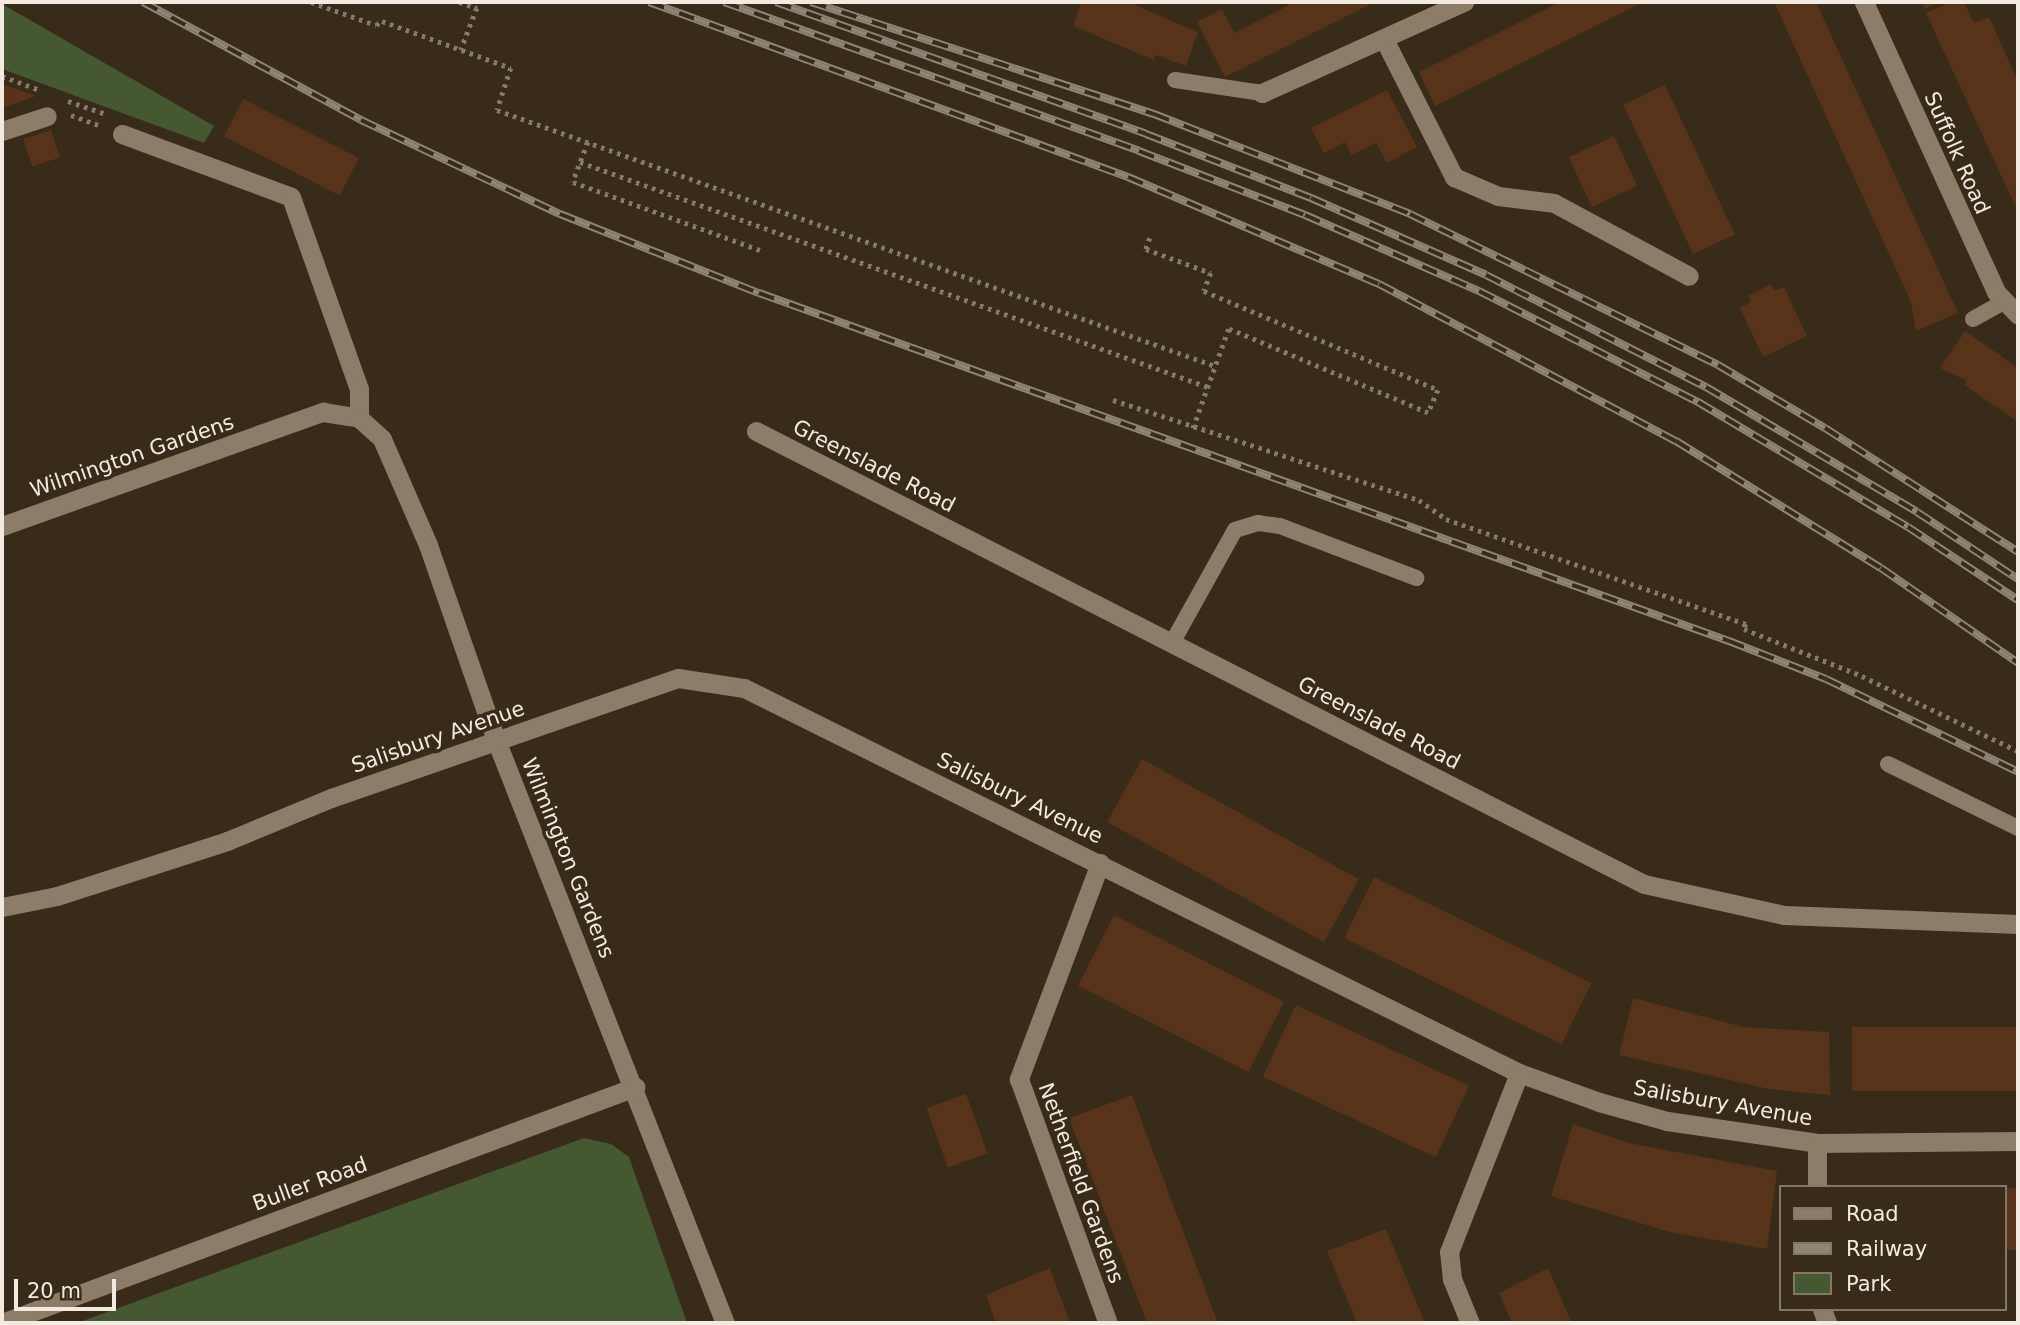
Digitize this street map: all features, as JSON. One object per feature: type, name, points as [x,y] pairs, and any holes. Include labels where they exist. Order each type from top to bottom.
[{"type":"street","points":[[1262,93],[1385,41],[1464,2]]},
{"type":"street","name":"Suffolk Road","points":[[1864,2],[2002,303],[2018,316]]},
{"type":"street","points":[[1385,41],[1454,177],[1497,196],[1554,203],[1689,276]]},
{"type":"street","points":[[2,131],[47,116]]},
{"type":"street","points":[[122,134],[291,197],[359,389],[359,418]]},
{"type":"street","name":"Wilmington Gardens","points":[[2,526],[323,412],[359,418],[382,439],[428,544],[496,740],[635,1087],[724,1323]]},
{"type":"street","name":"Greenslade Road","points":[[756,432],[1644,884],[1784,915],[2018,924]]},
{"type":"street","name":"Salisbury Avenue","points":[[2,907],[57,897],[227,841],[496,740],[678,678],[744,688],[1519,1073],[1599,1102],[1667,1121],[1817,1143],[2018,1141]]},
{"type":"street","name":"Netherfield Gardens","points":[[1100,863],[1019,1079],[1108,1323]]},
{"type":"street","points":[[1470,1323],[1452,1279],[1449,1252],[1519,1073]]},
{"type":"street","name":"Buller Road","points":[[2,1323],[635,1087]]},
{"type":"street","points":[[1817,1143],[1817,1185]]},
{"type":"lane","points":[[1175,80],[1262,93]]},
{"type":"lane","points":[[1973,319],[2002,303]]},
{"type":"lane","points":[[1171,643],[1235,530],[1258,523],[1280,526],[1416,578]]},
{"type":"lane","points":[[1888,764],[2018,828]]},
{"type":"path","points":[[311,2],[511,68],[497,110],[1215,366]]},
{"type":"path","points":[[459,2],[477,8],[461,50]]},
{"type":"path","points":[[47,116],[75,116],[122,134]]},
{"type":"path","points":[[588,142],[573,182],[760,250]]},
{"type":"path","points":[[580,162],[1208,387]]},
{"type":"path","points":[[1150,238],[1146,249],[1211,273],[1204,291],[1438,390],[1428,413],[1229,329],[1193,429]]},
{"type":"path","points":[[1113,400],[1193,429],[1419,500],[1446,519],[1746,624],[1744,629],[1862,676],[2018,751]]},
{"type":"green space","points":[[2,4],[214,126],[204,143],[2,69]]},
{"type":"green space","points":[[584,1138],[611,1144],[629,1157],[687,1323],[77,1323]]},
{"type":"building","points":[[1081,2],[1128,2],[1198,32],[1186,66],[1156,55],[1154,60],[1073,26]]},
{"type":"building","points":[[1295,2],[1375,2],[1225,77],[1197,22],[1222,9],[1234,33]]},
{"type":"building","points":[[1560,2],[1644,2],[1435,106],[1419,72]]},
{"type":"building","points":[[1774,2],[1816,2],[1958,313],[1916,331],[1911,302]]},
{"type":"building","points":[[1922,2],[1941,2],[1925,9]]},
{"type":"building","points":[[1951,2],[1964,2],[1974,23],[1989,17],[2018,81],[2018,212],[1926,13]]},
{"type":"building","points":[[2,84],[36,96],[2,108]]},
{"type":"building","points":[[1665,85],[1735,235],[1693,254],[1623,104]]},
{"type":"building","points":[[1387,90],[1417,147],[1387,163],[1376,143],[1351,155],[1345,142],[1324,153],[1311,128]]},
{"type":"building","points":[[243,99],[359,158],[340,195],[224,136]]},
{"type":"building","points":[[51,130],[60,158],[32,167],[23,139]]},
{"type":"building","points":[[1614,136],[1637,186],[1592,207],[1569,157]]},
{"type":"building","points":[[1771,284],[1774,291],[1784,287],[1807,336],[1763,357],[1740,308],[1751,302],[1748,296]]},
{"type":"building","points":[[1965,331],[2018,368],[2018,422],[1964,385],[1967,381],[1940,368]]},
{"type":"building","points":[[1142,759],[1359,879],[1324,942],[1107,822]]},
{"type":"building","points":[[1374,877],[1592,983],[1562,1044],[1344,938]]},
{"type":"building","points":[[1114,915],[1284,1002],[1248,1072],[1078,985]]},
{"type":"building","points":[[1633,998],[1743,1027],[1829,1032],[1830,1095],[1769,1089],[1619,1055]]},
{"type":"building","points":[[1296,1005],[1469,1086],[1436,1157],[1263,1077]]},
{"type":"building","points":[[1852,1027],[2018,1027],[2018,1091],[1852,1091]]},
{"type":"building","points":[[966,1094],[988,1153],[948,1168],[927,1108]]},
{"type":"building","points":[[1132,1095],[1218,1323],[1147,1323],[1069,1118]]},
{"type":"building","points":[[1573,1124],[1629,1143],[1777,1171],[1767,1249],[1673,1233],[1551,1196]]},
{"type":"building","points":[[2006,1188],[2018,1188],[2018,1250],[2006,1250]]},
{"type":"building","points":[[1386,1229],[1425,1323],[1357,1323],[1327,1251]]},
{"type":"building","points":[[1050,1268],[1070,1323],[996,1323],[986,1295]]},
{"type":"building","points":[[1548,1268],[1572,1323],[1512,1323],[1499,1293]]},
{"type":"railway","points":[[143,2],[361,120],[560,214],[759,293],[1729,641],[1826,679],[2018,772]]},
{"type":"railway","points":[[649,2],[1128,177],[1379,284],[1676,441],[1881,568],[2018,663]]},
{"type":"railway","points":[[724,2],[1139,151],[1305,215],[1479,291],[1698,402],[1908,527],[2018,600]]},
{"type":"railway","points":[[776,2],[1146,134],[1311,198],[1486,275],[1706,387],[1917,512],[2018,579]]},
{"type":"railway","points":[[811,2],[1154,114],[1410,214],[1718,365],[1825,428],[2018,552]]}]
